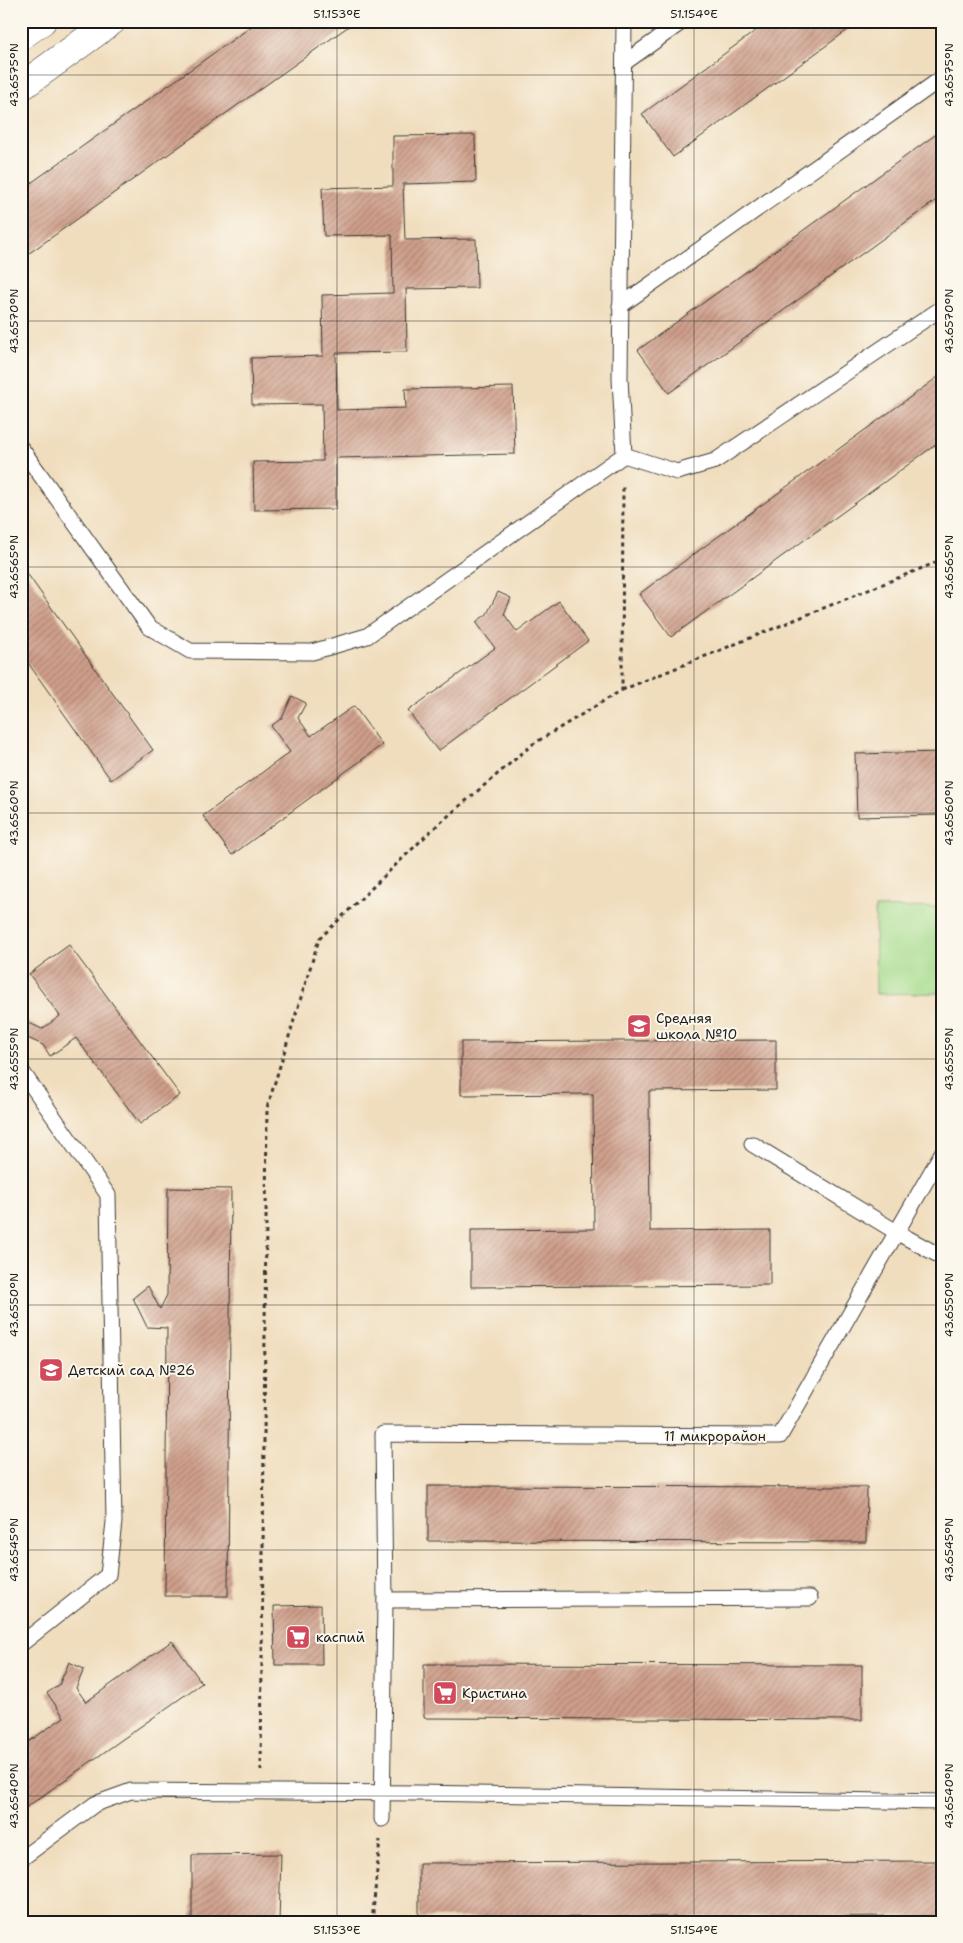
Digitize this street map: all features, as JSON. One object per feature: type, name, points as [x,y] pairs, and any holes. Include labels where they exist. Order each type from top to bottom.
[{"type":"main road","points":[[21,36],[42,21]]},
{"type":"main road","points":[[21,86],[112,21]]},
{"type":"lane","points":[[624,21],[620,306],[620,378],[624,455]]},
{"type":"lane","points":[[624,63],[683,21]]},
{"type":"lane","points":[[620,306],[942,78]]},
{"type":"lane","points":[[624,455],[677,472],[715,461],[942,308]]},
{"type":"lane","points":[[21,448],[149,628],[190,651],[312,652],[367,636],[624,455]]},
{"type":"lane","points":[[21,1070],[108,1195],[114,1522],[108,1576],[21,1644]]},
{"type":"lane","points":[[752,1144],[898,1233],[942,1257]]},
{"type":"lane","name":"11 микрорайон","points":[[385,1600],[384,1434],[780,1436],[898,1233],[942,1153]]},
{"type":"lane","points":[[382,1819],[385,1600],[810,1598]]},
{"type":"lane","points":[[21,1859],[95,1804],[131,1791],[437,1793],[942,1802]]},
{"type":"path","points":[[622,690],[624,455]]},
{"type":"path","points":[[261,1791],[268,1108],[319,939],[434,828],[533,744],[622,690],[942,560]]},
{"type":"path","points":[[372,1922],[382,1819]]},
{"type":"green space","points":[[942,907],[942,993],[876,994],[875,908]]},
{"type":"building","points":[[259,21],[356,21],[21,259],[21,190]]},
{"type":"building","points":[[769,21],[860,21],[673,157],[642,114]]},
{"type":"building","points":[[942,130],[942,196],[669,393],[638,350]]},
{"type":"building","points":[[475,135],[476,182],[403,184],[405,240],[476,239],[477,288],[406,289],[407,352],[336,353],[337,410],[406,408],[405,389],[513,387],[515,454],[336,458],[336,509],[254,510],[253,462],[323,461],[322,404],[252,405],[251,358],[323,356],[322,295],[393,293],[392,235],[324,236],[322,188],[393,186],[393,136]]},
{"type":"building","points":[[942,374],[942,440],[671,637],[639,594]]},
{"type":"building","points":[[21,565],[153,750],[111,780],[21,653]]},
{"type":"building","points":[[498,592],[511,598],[504,614],[517,632],[559,601],[588,641],[438,751],[408,711],[495,648],[476,622],[487,614]]},
{"type":"building","points":[[292,696],[306,703],[298,718],[311,736],[354,706],[382,745],[232,855],[203,816],[290,752],[271,726],[282,718]]},
{"type":"building","points":[[942,752],[942,815],[857,817],[855,754]]},
{"type":"building","points":[[69,945],[180,1095],[140,1124],[76,1038],[50,1056],[43,1045],[21,1035],[27,1022],[42,1029],[60,1016],[29,974]]},
{"type":"building","points":[[776,1040],[776,1090],[649,1091],[650,1231],[770,1230],[770,1285],[471,1287],[471,1230],[594,1229],[593,1094],[461,1095],[461,1042]]},
{"type":"building","points":[[168,1188],[231,1189],[228,1596],[165,1596],[167,1328],[147,1327],[133,1298],[148,1286],[160,1309],[167,1295]]},
{"type":"building","points":[[428,1486],[867,1487],[866,1542],[428,1541]]},
{"type":"building","points":[[321,1605],[322,1665],[275,1665],[274,1606]]},
{"type":"building","points":[[172,1641],[202,1683],[21,1811],[21,1747],[64,1717],[47,1693],[59,1685],[69,1662],[84,1669],[76,1688],[86,1702]]},
{"type":"building","points":[[424,1664],[862,1665],[862,1720],[424,1718]]},
{"type":"building","points":[[281,1854],[279,1922],[192,1922],[192,1855]]},
{"type":"building","points":[[942,1861],[942,1916],[419,1918],[419,1863]]},
{"type":"place","name":"Средняя школа №10","points":[[639,1026]]},
{"type":"place","name":"Детский сад №26","points":[[51,1370]]},
{"type":"place","name":"каспий","points":[[298,1637]]},
{"type":"place","name":"Кристина","points":[[445,1693]]}]
